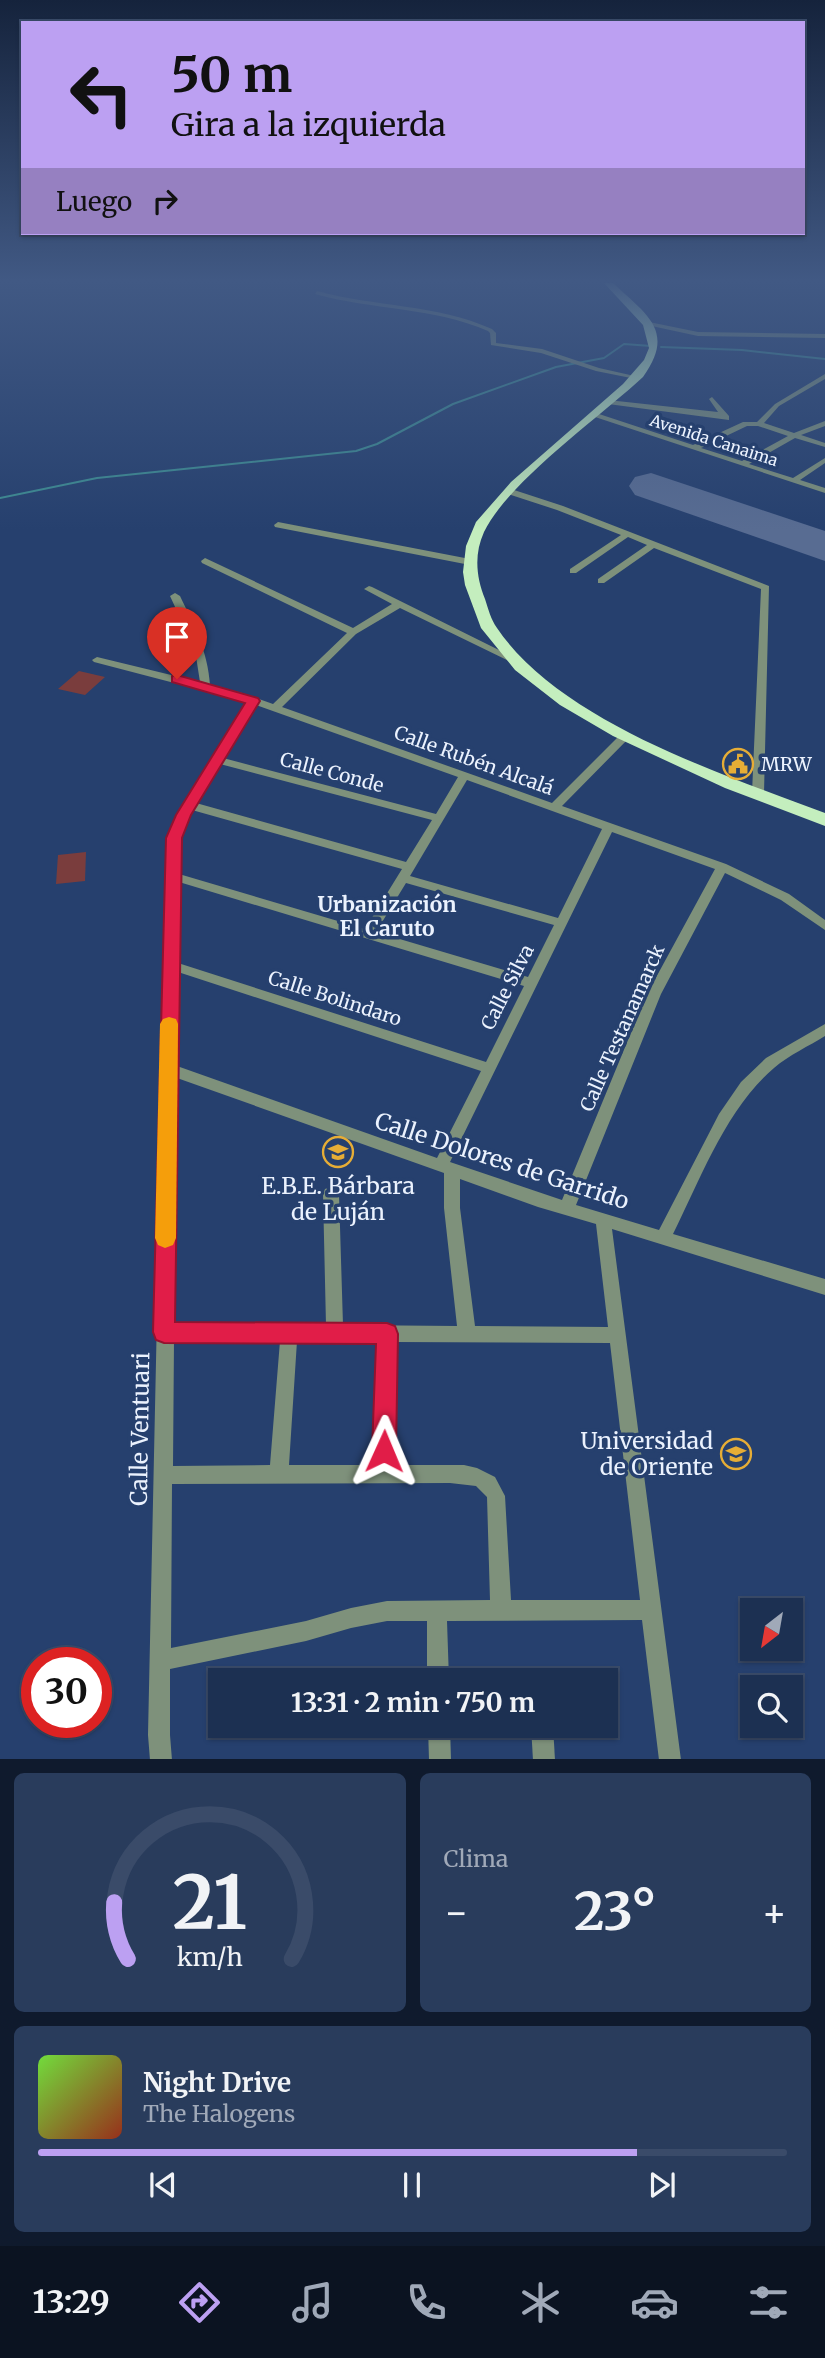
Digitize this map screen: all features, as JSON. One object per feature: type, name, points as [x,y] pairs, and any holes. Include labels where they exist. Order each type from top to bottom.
[{"type":"highway","points":[[647,365],[508,491],[482,524],[472,546],[470,562],[472,590],[480,611],[493,635],[516,661],[564,702],[625,736],[825,820]]},
{"type":"street","points":[[584,365],[636,377]]},
{"type":"street","points":[[759,424],[777,405],[825,376]]},
{"type":"street","points":[[712,399],[720,407],[722,415]]},
{"type":"street","points":[[608,402],[722,415],[738,426]]},
{"type":"street","name":"Avenida Canaima","points":[[593,415],[825,491]]},
{"type":"street","points":[[694,448],[738,426],[759,424],[825,445]]},
{"type":"street","points":[[743,464],[794,435],[825,424]]},
{"type":"street","points":[[793,481],[825,460]]},
{"type":"street","points":[[508,491],[766,587],[758,793]]},
{"type":"street","points":[[278,525],[470,562]]},
{"type":"street","points":[[573,571],[627,534]]},
{"type":"street","points":[[601,581],[654,544]]},
{"type":"street","points":[[205,561],[353,632]]},
{"type":"street","points":[[369,590],[516,661]]},
{"type":"street","points":[[175,596],[196,636],[205,667],[205,686]]},
{"type":"street","points":[[275,708],[353,632],[400,604]]},
{"type":"street","name":"Calle Rubén Alcalá","points":[[97,660],[205,686],[275,708],[722,867],[785,897],[825,926]]},
{"type":"street","name":"Calle Ventuari","points":[[161,1759],[164,1332],[175,831],[253,701]]},
{"type":"street","points":[[554,807],[625,736]]},
{"type":"street","name":"Calle Conde","points":[[217,760],[439,818]]},
{"type":"street","points":[[368,935],[465,775]]},
{"type":"street","points":[[189,805],[561,923]]},
{"type":"street","name":"Calle Silva","points":[[447,1168],[488,1068],[609,827]]},
{"type":"street","name":"Calle Testanamarck","points":[[567,1208],[654,994],[722,867]]},
{"type":"street","points":[[173,876],[531,984]]},
{"type":"street","name":"Calle Bolindaro","points":[[170,965],[488,1068]]},
{"type":"street","points":[[663,1238],[724,1118],[746,1086],[779,1057],[825,1029]]},
{"type":"street","name":"Calle Dolores de Garrido","points":[[168,1069],[603,1220],[825,1287]]},
{"type":"street","points":[[447,1168],[467,1334]]},
{"type":"street","points":[[331,1194],[335,1333]]},
{"type":"street","points":[[603,1220],[670,1759]]},
{"type":"street","points":[[164,1332],[618,1335]]},
{"type":"street","points":[[279,1475],[289,1333]]},
{"type":"street","points":[[384,1474],[387,1334]]},
{"type":"street","points":[[162,1475],[469,1474],[486,1481],[493,1487],[496,1496],[501,1611]]},
{"type":"street","points":[[160,1661],[306,1631],[387,1611],[652,1610]]},
{"type":"street","points":[[437,1612],[439,1668]]},
{"type":"street","points":[[439,1738],[440,1759]]},
{"type":"street","points":[[543,1738],[544,1759]]},
{"type":"shaded area","points":[[79,671],[105,677],[85,695],[58,689]]},
{"type":"shaded area","points":[[86,852],[85,881],[56,884],[58,855]]},
{"type":"waterway","points":[[0,498],[97,478],[356,451],[377,444],[453,404],[566,365]]},
{"type":"runway","points":[[651,486],[825,547]]},
{"type":"slow traffic","points":[[165,1238],[169,1024]]},
{"type":"place","name":"MRW","points":[[738,764]]},
{"type":"place","name":"E.B.E. Bárbara de Luján","points":[[338,1152]]},
{"type":"place","name":"Universidad de Oriente","points":[[736,1454]]},
{"type":"district","name":"Urbanización El Caruto","points":[[387,917]]},
{"type":"route","points":[[177,679],[253,701],[183,815],[174,838],[164,1332],[387,1334],[384,1451]]}]
